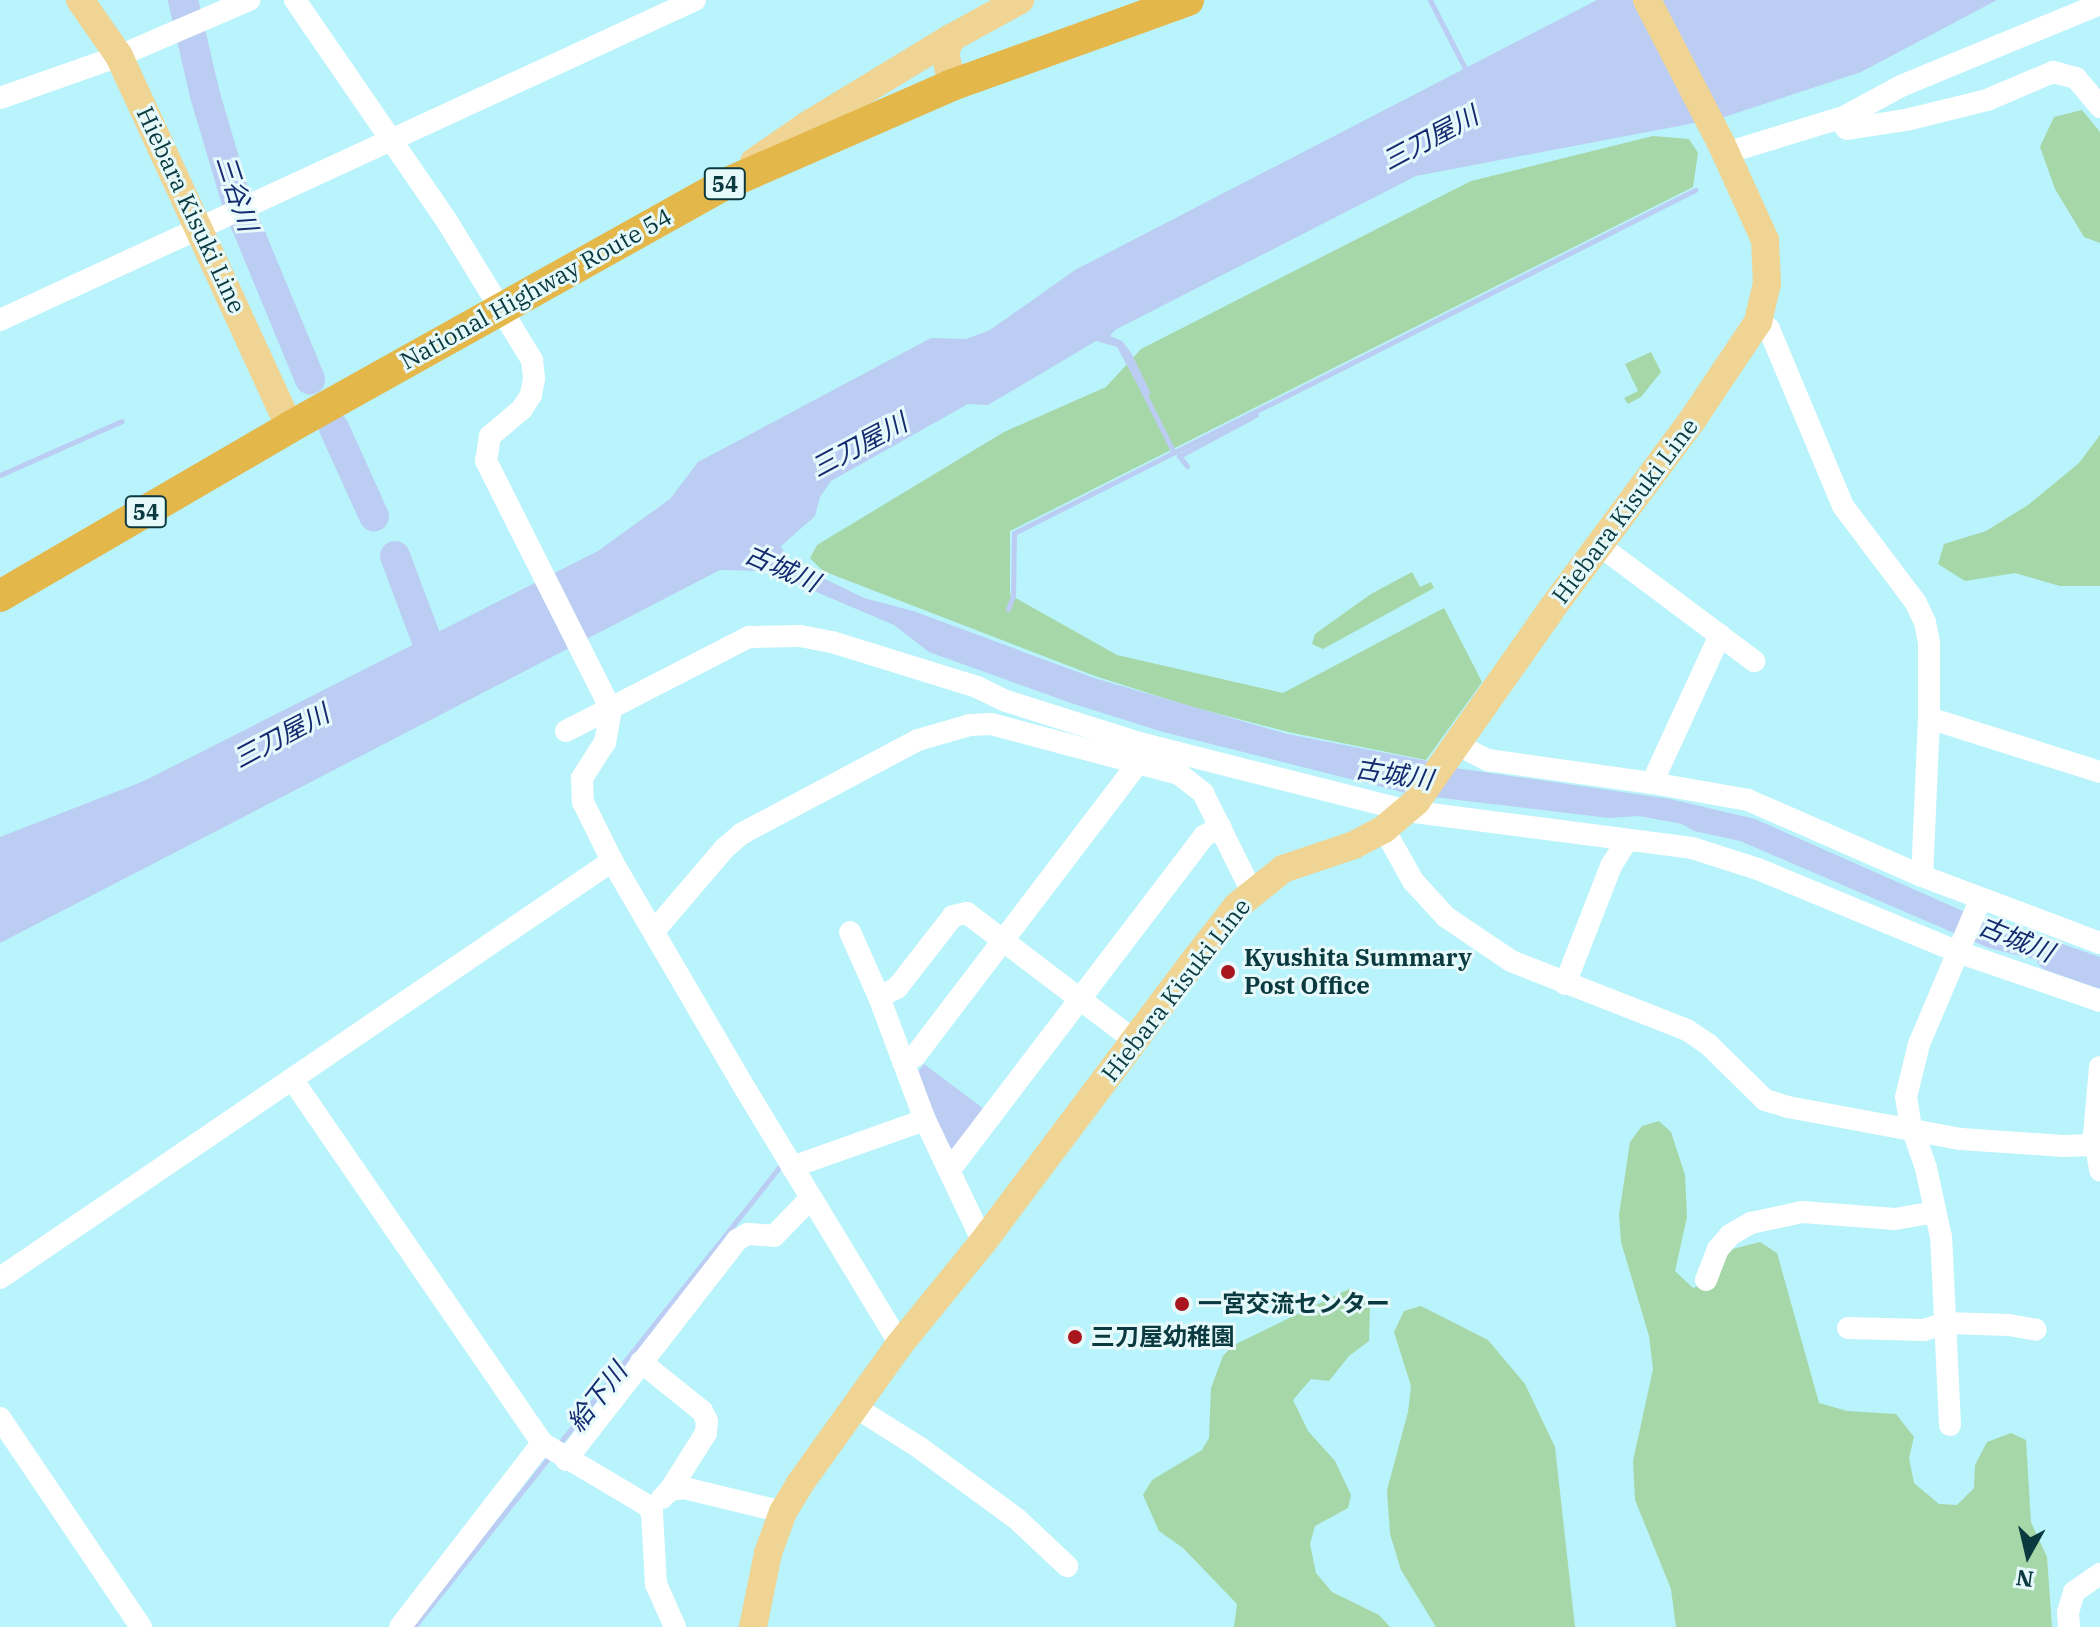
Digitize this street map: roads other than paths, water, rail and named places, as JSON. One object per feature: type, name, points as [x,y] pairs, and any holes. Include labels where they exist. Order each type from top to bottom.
[{"type":"highway","name":"National Highway Route 54","points":[[0,596],[290,427],[721,186],[952,85],[1188,0]]},
{"type":"main road","name":"Hiebara Kisuki Line","points":[[80,0],[119,56],[202,230],[290,427]]},
{"type":"main road","points":[[721,186],[806,126],[1020,0]]},
{"type":"main road","name":"Hiebara Kisuki Line","points":[[753,1627],[768,1553],[783,1512],[900,1344],[983,1242],[1194,961],[1252,892],[1283,869],[1354,845],[1384,829],[1411,806],[1454,752],[1599,545],[1693,419],[1758,322],[1767,284],[1765,240],[1724,148],[1647,0]]},
{"type":"main road","points":[[951,38],[945,53],[952,85]]},
{"type":"street","points":[[0,98],[119,56],[249,0]]},
{"type":"street","points":[[295,0],[448,223],[532,360],[534,379],[528,402],[490,436],[488,467],[609,706],[610,730],[585,768],[580,787],[583,802],[612,861],[900,1344]]},
{"type":"street","points":[[0,320],[202,230],[695,0]]},
{"type":"street","points":[[1724,148],[1838,119],[1901,86],[2100,4]]},
{"type":"street","points":[[1838,119],[1847,129],[1906,120],[1987,100],[2053,72],[2076,78],[2100,107]]},
{"type":"street","points":[[1758,322],[1769,329],[1843,506],[1916,603],[1925,622],[1929,643],[1929,718],[1922,876]]},
{"type":"street","points":[[1599,545],[1754,661]]},
{"type":"street","points":[[1652,783],[1720,635]]},
{"type":"street","points":[[566,731],[609,706],[749,637],[800,636],[977,687],[1006,701],[1139,743],[1411,806],[1692,848],[1758,869],[2100,1001]]},
{"type":"street","points":[[1929,718],[2100,772]]},
{"type":"street","points":[[654,931],[725,848],[741,834],[938,732],[991,724],[1167,769],[1191,782],[1203,793],[1252,892]]},
{"type":"street","points":[[1454,752],[1488,760],[1748,800],[1979,902],[2100,943]]},
{"type":"street","points":[[903,1062],[915,1056],[1139,762]]},
{"type":"street","points":[[947,1167],[955,1163],[1204,836],[1221,827]]},
{"type":"street","points":[[1384,829],[1413,881],[1446,917],[1511,961],[1687,1030],[1709,1045],[1748,1086],[1775,1104],[1961,1139],[2098,1145]]},
{"type":"street","points":[[1565,984],[1611,866],[1627,840]]},
{"type":"street","points":[[0,1278],[612,861]]},
{"type":"street","points":[[1950,1425],[1944,1267],[1906,1097],[1919,1044],[1979,902]]},
{"type":"street","points":[[879,997],[897,988],[957,913],[967,913],[1135,1041]]},
{"type":"street","points":[[850,932],[879,997],[925,1120],[983,1242]]},
{"type":"street","points":[[2100,1067],[2094,1119],[2100,1170]]},
{"type":"street","points":[[292,1079],[555,1452],[650,1510]]},
{"type":"street","points":[[792,1167],[925,1120]]},
{"type":"street","points":[[400,1627],[555,1452],[641,1362],[737,1240],[748,1234],[774,1236],[811,1198]]},
{"type":"street","points":[[1706,1280],[1718,1249],[1730,1235],[1751,1223],[1802,1212],[1895,1219],[1934,1212]]},
{"type":"street","points":[[1848,1328],[1924,1330],[1946,1323],[2009,1325],[2036,1330]]},
{"type":"street","points":[[641,1362],[702,1411],[707,1421],[706,1433],[670,1490],[650,1510],[656,1584],[675,1627]]},
{"type":"street","points":[[855,1407],[920,1448],[1017,1519],[1067,1566]]},
{"type":"street","points":[[0,1418],[141,1627]]},
{"type":"street","points":[[670,1490],[684,1488],[783,1512]]},
{"type":"street","points":[[2069,1627],[2069,1601],[2074,1592],[2100,1574]]},
{"type":"water","name":"三刀屋川","points":[[1597,0],[1642,0],[1705,121],[1416,176],[1115,330],[1110,336],[1122,341],[1132,354],[1151,394],[1144,397],[1117,347],[1096,341],[988,405],[968,404],[831,481],[820,497],[815,516],[781,546],[788,561],[864,598],[913,611],[1094,678],[1287,734],[1437,763],[1414,795],[1163,732],[1071,703],[929,652],[894,625],[767,571],[720,570],[0,943],[0,837],[144,781],[598,551],[670,499],[698,462],[931,338],[966,339],[990,330],[1075,270]]},
{"type":"water","points":[[1655,0],[1997,0],[1861,72],[1715,120]]},
{"type":"water","points":[[1449,767],[1670,799],[1755,819],[2062,955],[2100,976],[1989,948],[1740,841],[1694,831],[1682,824],[1639,816],[1609,818],[1425,796]]},
{"type":"water","points":[[924,1064],[984,1109],[954,1149],[945,1147],[914,1077]]},
{"type":"waterway","name":"三谷川","points":[[183,0],[205,95],[237,203],[310,379]]},
{"type":"waterway","points":[[1430,0],[1468,74]]},
{"type":"waterway","points":[[1008,609],[1013,596],[1014,533],[1695,190]]},
{"type":"waterway","points":[[1143,391],[1173,451]]},
{"type":"waterway","points":[[1187,466],[1179,456],[1256,415]]},
{"type":"waterway","points":[[0,475],[122,421]]},
{"type":"waterway","name":"三谷川","points":[[334,428],[374,516]]},
{"type":"waterway","name":"三谷川","points":[[395,556],[431,652]]},
{"type":"waterway","name":"古城川","points":[[2051,956],[2100,973]]},
{"type":"waterway","name":"給下川","points":[[559,1444],[780,1166]]},
{"type":"waterway","name":"給下川","points":[[414,1627],[551,1455]]},
{"type":"place","name":"Kyushita Summary Post Office","points":[[1228,972]]},
{"type":"place","name":"一宮交流センター","points":[[1182,1304]]},
{"type":"place","name":"三刀屋幼稚園","points":[[1075,1337]]}]
